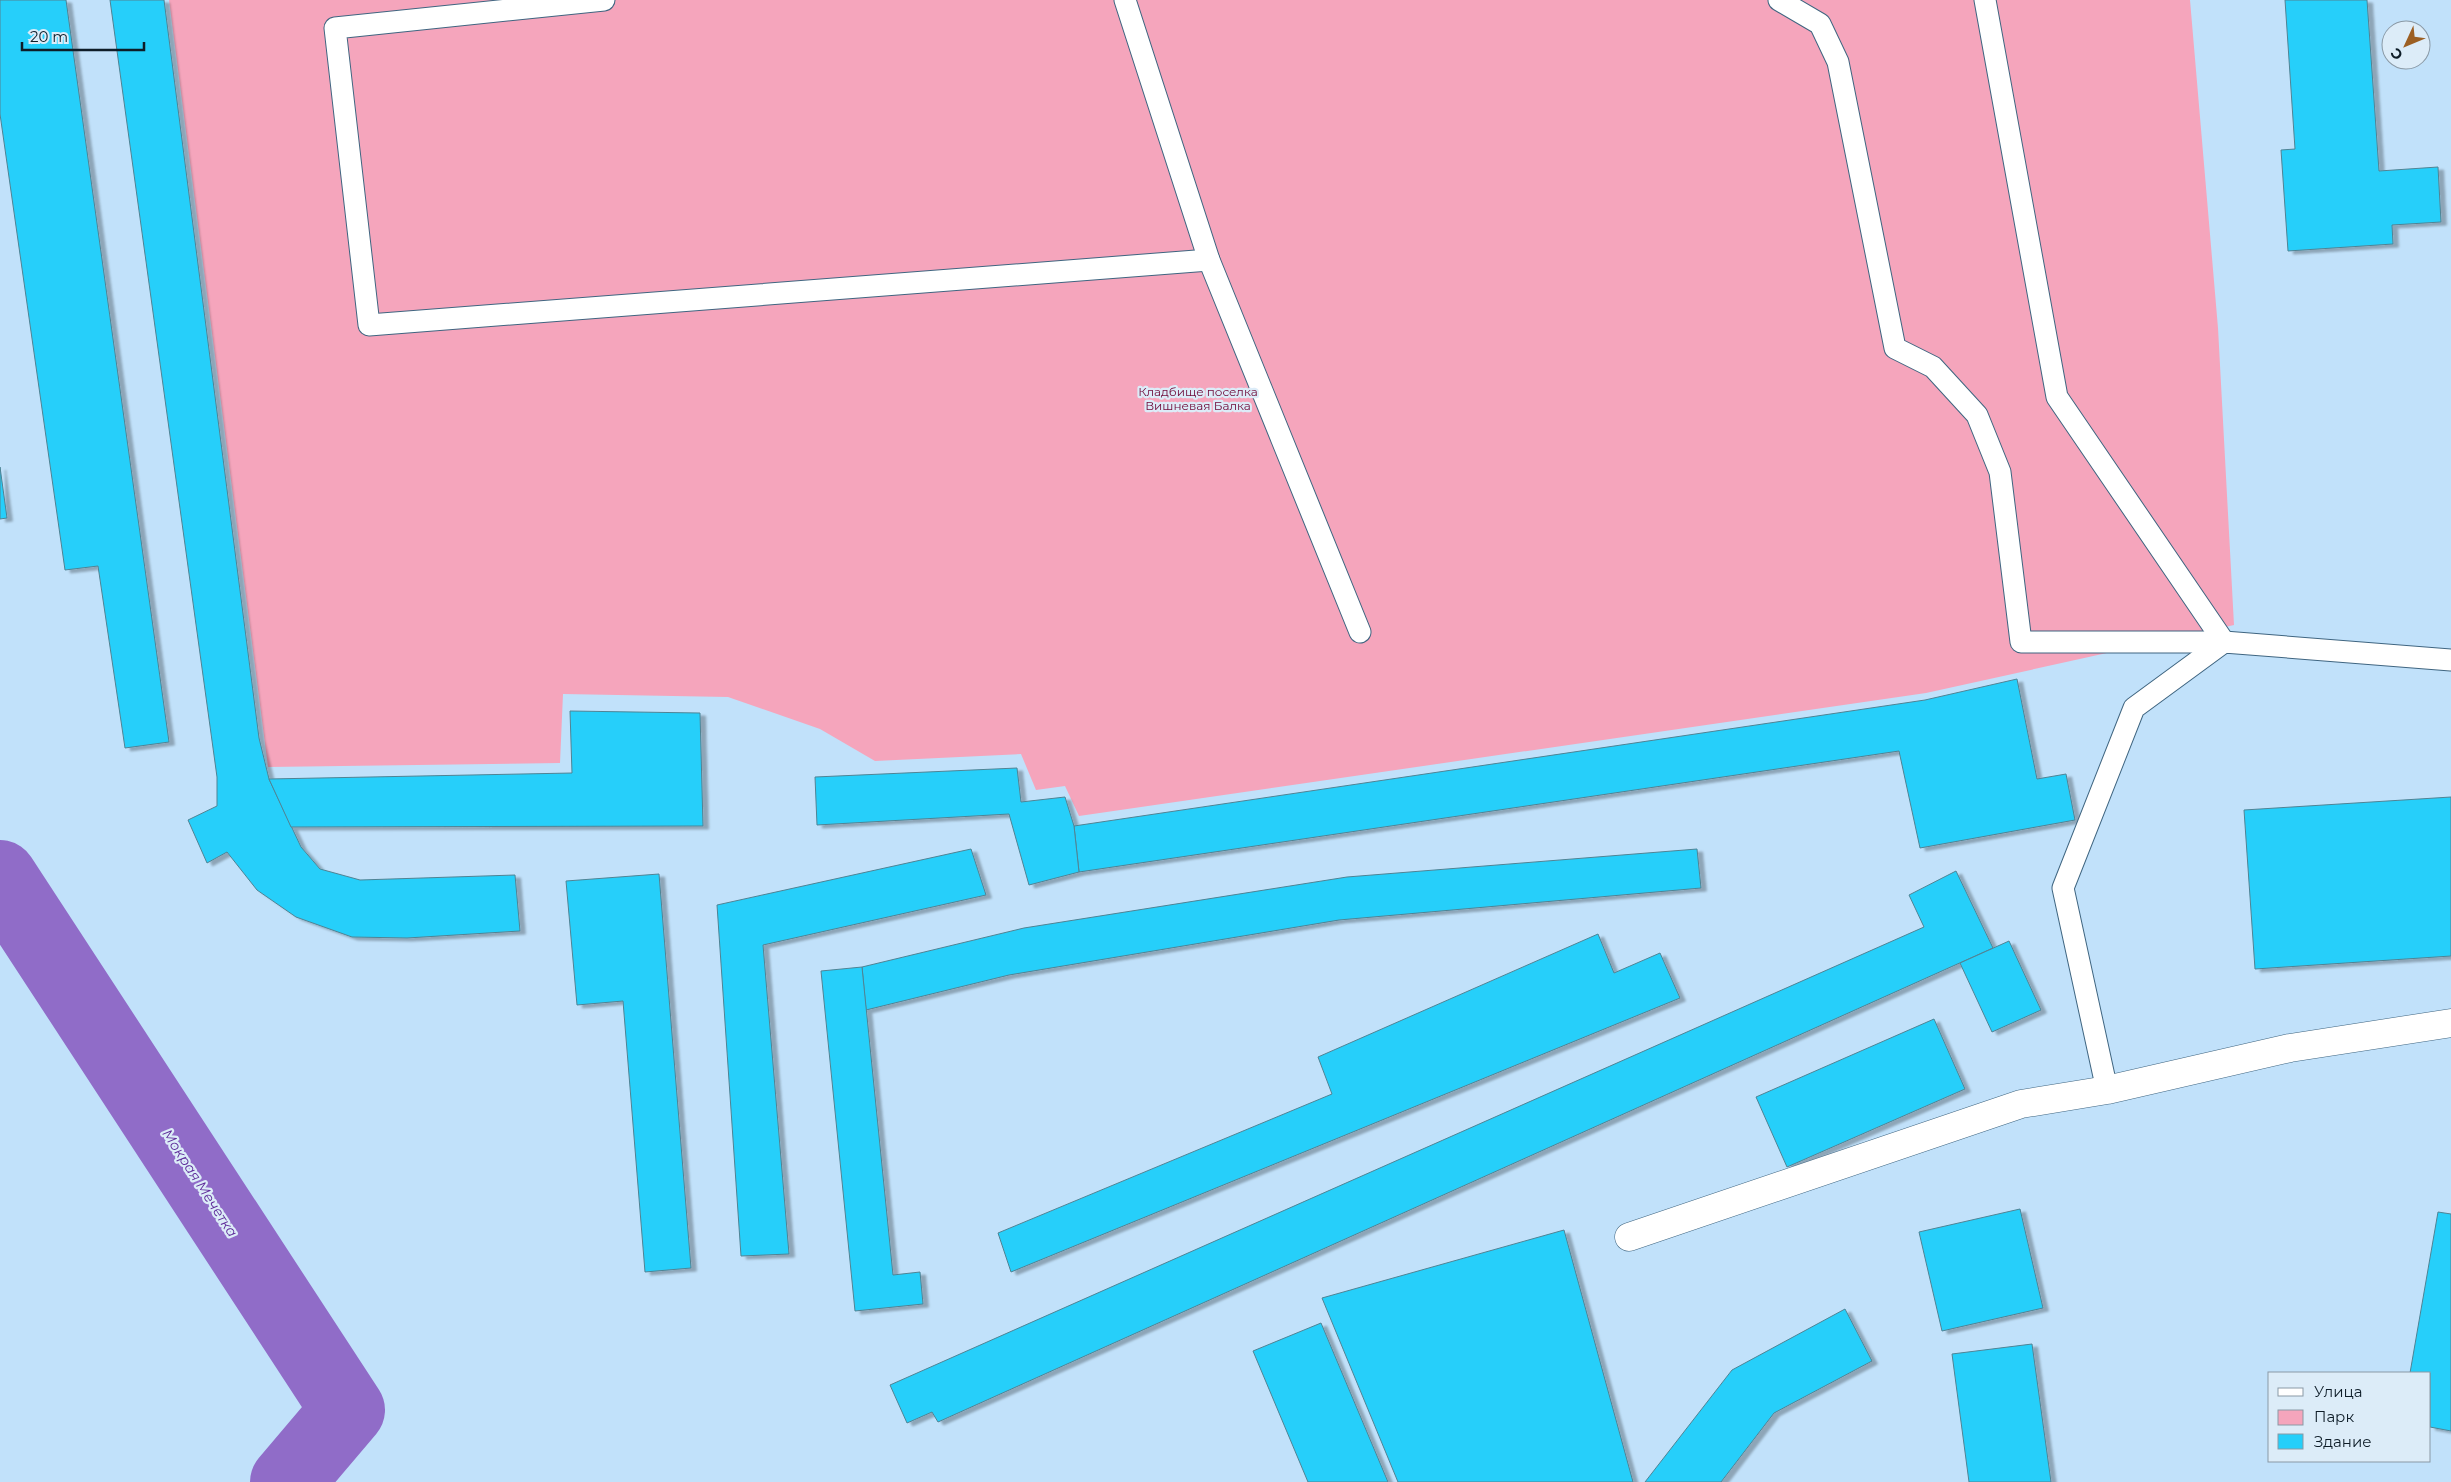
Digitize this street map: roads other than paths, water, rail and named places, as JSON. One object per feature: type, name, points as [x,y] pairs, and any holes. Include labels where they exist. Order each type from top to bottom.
[{"type":"street","points":[[1629,1237],[2021,1104],[2107,1090],[2290,1048],[2451,1023]]},
{"type":"lane","points":[[604,0],[335,28],[369,325],[1209,260]]},
{"type":"lane","points":[[1124,0],[1209,260],[1360,632]]},
{"type":"lane","points":[[1779,0],[1820,24],[1838,62],[1895,348],[1933,367],[1977,415],[2000,472],[2021,642],[2224,642],[2451,660]]},
{"type":"lane","points":[[1985,0],[2057,397],[2224,642]]},
{"type":"lane","points":[[2107,1090],[2063,888],[2134,708],[2224,642]]},
{"type":"waterway","name":"Мокрая Мечетка","points":[[0,877],[348,1410],[287,1482]]},
{"type":"park label","name":"Кладбище поселка Вишневая Балка","points":[[1198,398]]}]
